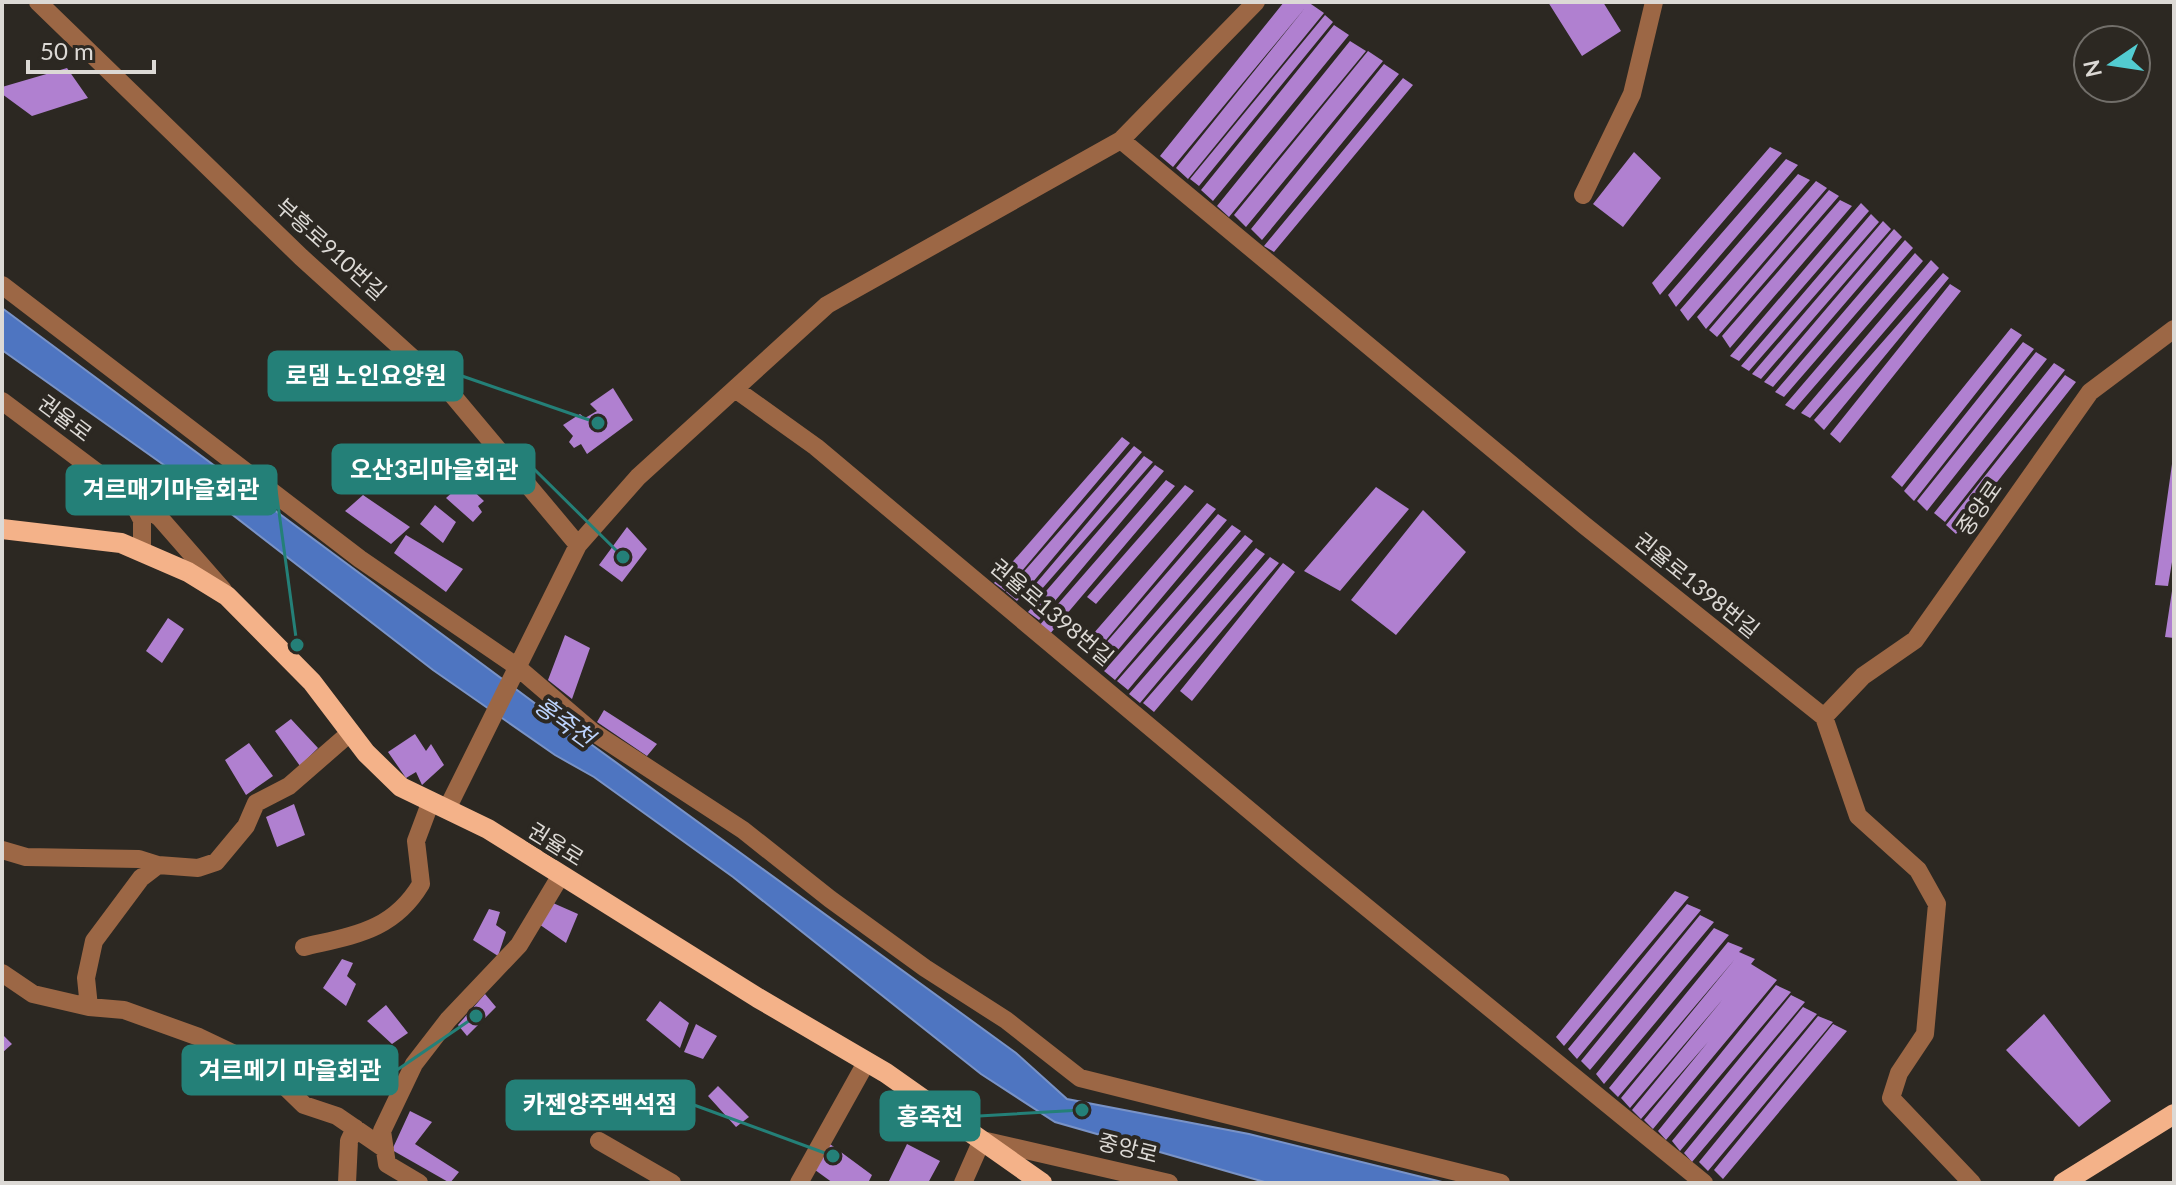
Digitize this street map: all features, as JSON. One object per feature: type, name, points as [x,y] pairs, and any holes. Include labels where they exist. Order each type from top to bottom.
[{"type":"main road","name":"권율로","points":[[2,529],[98,539],[142,550],[227,596],[312,682],[351,732],[401,787],[488,829],[867,1061],[1042,1183]]},
{"type":"main road","points":[[2063,1183],[2174,1114]]},
{"type":"street","name":"부흥로910번길","points":[[38,2],[301,257],[449,391],[578,545]]},
{"type":"street","points":[[304,947],[366,932],[403,912],[421,884],[416,841],[481,745],[484,730],[578,545],[638,477],[827,305],[1121,140],[1256,2]]},
{"type":"street","points":[[1583,195],[1632,94],[1654,2]]},
{"type":"street","name":"권율로1398번길","points":[[1121,140],[1584,525],[1824,717]]},
{"type":"street","points":[[2,285],[360,559],[516,666],[593,732],[743,830],[830,899],[925,968],[1006,1020],[1080,1078],[1501,1183]]},
{"type":"street","name":"중앙로","points":[[1824,717],[1863,676],[1915,640],[2090,392],[2174,329]]},
{"type":"street","name":"권율로1398번길","points":[[735,389],[816,447],[1305,857],[1704,1183]]},
{"type":"street","name":"권율로","points":[[2,401],[160,518],[227,596]]},
{"type":"street","points":[[130,497],[142,520],[142,550]]},
{"type":"street","points":[[1824,717],[1858,816],[1918,870],[1937,904],[1925,1034],[1899,1073],[1891,1098],[1972,1183]]},
{"type":"street","points":[[2,850],[26,857],[139,859],[158,865],[198,868],[216,862],[246,826],[256,803],[289,786],[351,732]]},
{"type":"street","points":[[89,1007],[86,978],[94,941],[141,878],[158,865]]},
{"type":"street","points":[[419,1183],[387,1164],[382,1131],[414,1064],[448,1020],[519,945],[561,875]]},
{"type":"street","points":[[2,973],[33,994],[89,1007],[124,1010],[199,1037],[268,1070],[304,1105],[337,1116],[385,1149]]},
{"type":"street","points":[[799,1183],[867,1061]]},
{"type":"street","points":[[347,1183],[349,1141],[355,1128]]},
{"type":"street","points":[[963,1183],[982,1140]]},
{"type":"street","name":"중앙로","points":[[982,1140],[1169,1183]]},
{"type":"street","points":[[599,1141],[672,1183]]},
{"type":"water","points":[[2,308],[548,713],[1016,1053],[1067,1099],[1249,1134],[1446,1183],[1268,1183],[1055,1122],[981,1074],[733,877],[594,777],[555,755],[433,670],[216,502],[2,350]]},
{"type":"building","points":[[1284,2],[1308,2],[1324,13],[1188,179],[1176,168],[1305,8],[1173,167],[1160,156]]},
{"type":"building","points":[[1548,2],[1603,2],[1621,31],[1582,56]]},
{"type":"building","points":[[1325,15],[1333,22],[1199,186],[1190,179]]},
{"type":"building","points":[[1334,25],[1349,35],[1213,201],[1201,190]]},
{"type":"building","points":[[1350,41],[1366,51],[1229,217],[1217,206]]},
{"type":"building","points":[[1368,51],[1383,61],[1246,227],[1234,215]]},
{"type":"building","points":[[1384,64],[1399,74],[1262,240],[1251,229]]},
{"type":"building","points":[[67,68],[88,98],[32,116],[2,94],[2,87]]},
{"type":"building","points":[[1403,78],[1413,85],[1274,252],[1264,246]]},
{"type":"building","points":[[1770,147],[1782,153],[1660,295],[1652,283]]},
{"type":"building","points":[[1634,152],[1661,178],[1623,227],[1593,204]]},
{"type":"building","points":[[1786,159],[1798,165],[1676,307],[1668,295]]},
{"type":"building","points":[[1798,174],[1810,180],[1688,321],[1680,310]]},
{"type":"building","points":[[1816,181],[1827,188],[1706,329],[1697,317]]},
{"type":"building","points":[[1829,190],[1839,196],[1717,337],[1709,330]]},
{"type":"building","points":[[1840,200],[1852,206],[1730,348],[1722,336]]},
{"type":"building","points":[[1861,203],[1869,211],[1739,361],[1730,356]]},
{"type":"building","points":[[1871,214],[1879,222],[1749,371],[1741,366]]},
{"type":"building","points":[[1883,221],[1891,229],[1761,379],[1752,374]]},
{"type":"building","points":[[1894,229],[1902,237],[1773,387],[1764,382]]},
{"type":"building","points":[[1905,240],[1913,248],[1784,397],[1775,392]]},
{"type":"building","points":[[1915,253],[1923,261],[1794,410],[1785,405]]},
{"type":"building","points":[[1931,260],[1939,268],[1810,418],[1801,413]]},
{"type":"building","points":[[1943,273],[1949,278],[1824,430],[1814,420]]},
{"type":"building","points":[[1950,284],[1961,291],[1840,443],[1830,434]]},
{"type":"building","points":[[2011,328],[2022,335],[1902,487],[1891,477]]},
{"type":"building","points":[[2023,342],[2034,349],[1914,501],[1904,491]]},
{"type":"building","points":[[2036,352],[2047,359],[1927,511],[1917,501]]},
{"type":"building","points":[[2054,363],[2065,370],[1945,522],[1934,513]]},
{"type":"building","points":[[2065,375],[2076,382],[1956,534],[1946,525]]},
{"type":"building","points":[[613,388],[633,420],[587,454],[581,444],[574,448],[569,442],[573,436],[563,425],[580,414],[585,418],[597,411],[590,404]]},
{"type":"building","points":[[1122,437],[1130,443],[1005,591],[994,583]]},
{"type":"building","points":[[1134,446],[1142,452],[1017,601],[1006,592]]},
{"type":"building","points":[[1144,456],[1153,462],[1034,598],[1027,594]]},
{"type":"building","points":[[2172,464],[2174,550],[2168,586],[2155,585]]},
{"type":"building","points":[[1155,465],[1164,471],[1039,620],[1028,612]]},
{"type":"building","points":[[1166,480],[1175,486],[1049,635],[1038,627]]},
{"type":"building","points":[[464,482],[484,501],[478,506],[482,512],[473,522],[446,498]]},
{"type":"building","points":[[1185,485],[1194,491],[1096,604],[1087,597]]},
{"type":"building","points":[[1376,487],[1409,509],[1340,591],[1304,571]]},
{"type":"building","points":[[363,495],[410,527],[391,544],[345,511]]},
{"type":"building","points":[[1207,503],[1216,509],[1091,658],[1080,649]]},
{"type":"building","points":[[435,505],[456,522],[443,543],[420,524]]},
{"type":"building","points":[[1423,510],[1466,552],[1396,635],[1351,600]]},
{"type":"building","points":[[1218,514],[1227,520],[1102,669],[1091,660]]},
{"type":"building","points":[[1232,525],[1241,531],[1115,680],[1104,671]]},
{"type":"building","points":[[627,527],[647,549],[622,582],[599,565]]},
{"type":"building","points":[[406,535],[463,569],[446,592],[394,553]]},
{"type":"building","points":[[1245,535],[1253,541],[1128,690],[1117,681]]},
{"type":"building","points":[[1256,548],[1265,554],[1140,703],[1129,694]]},
{"type":"building","points":[[1270,557],[1279,563],[1154,712],[1143,703]]},
{"type":"building","points":[[1283,563],[1295,572],[1192,701],[1180,691]]},
{"type":"building","points":[[2174,591],[2174,638],[2165,637]]},
{"type":"building","points":[[168,618],[184,629],[162,663],[146,651]]},
{"type":"building","points":[[565,635],[590,648],[572,699],[548,680]]},
{"type":"building","points":[[604,710],[657,744],[647,756],[597,722]]},
{"type":"building","points":[[291,719],[318,748],[300,766],[275,731]]},
{"type":"building","points":[[415,734],[426,751],[431,744],[444,765],[422,785],[416,772],[406,778],[388,752]]},
{"type":"building","points":[[249,743],[273,776],[246,795],[225,760]]},
{"type":"building","points":[[294,804],[305,835],[277,847],[266,817]]},
{"type":"building","points":[[1675,891],[1689,897],[1564,1046],[1556,1037]]},
{"type":"building","points":[[553,903],[578,914],[566,943],[536,922]]},
{"type":"building","points":[[1687,904],[1701,910],[1577,1059],[1568,1049]]},
{"type":"building","points":[[489,909],[500,912],[496,925],[506,932],[498,956],[473,940]]},
{"type":"building","points":[[1700,915],[1714,922],[1590,1070],[1581,1061]]},
{"type":"building","points":[[1714,928],[1729,935],[1604,1084],[1596,1074]]},
{"type":"building","points":[[1728,942],[1743,948],[1739,952],[1755,959],[1751,964],[1777,980],[1653,1129],[1644,1120],[1708,1042],[1641,1119],[1632,1110],[1723,999],[1630,1108],[1621,1098],[1735,959],[1618,1097],[1609,1088]]},
{"type":"building","points":[[342,959],[353,963],[347,976],[356,984],[346,1006],[323,988]]},
{"type":"building","points":[[1776,985],[1791,992],[1666,1140],[1658,1131]]},
{"type":"building","points":[[485,994],[496,1007],[467,1036],[458,1025]]},
{"type":"building","points":[[1791,995],[1805,1002],[1680,1151],[1672,1141]]},
{"type":"building","points":[[660,1001],[689,1023],[680,1048],[646,1020]]},
{"type":"building","points":[[386,1005],[408,1033],[392,1044],[367,1021]]},
{"type":"building","points":[[1803,1007],[1817,1014],[1692,1162],[1684,1153]]},
{"type":"building","points":[[2044,1014],[2111,1101],[2079,1127],[2006,1050]]},
{"type":"building","points":[[1818,1016],[1833,1022],[1708,1171],[1699,1162]]},
{"type":"building","points":[[696,1024],[717,1036],[703,1059],[684,1052]]},
{"type":"building","points":[[1833,1024],[1847,1031],[1723,1179],[1714,1170]]},
{"type":"building","points":[[2,1034],[12,1044],[2,1053]]},
{"type":"building","points":[[718,1086],[749,1117],[736,1127],[708,1096]]},
{"type":"building","points":[[410,1111],[432,1122],[415,1144],[459,1172],[450,1183],[392,1150]]},
{"type":"building","points":[[830,1144],[872,1175],[868,1183],[833,1183],[811,1167]]},
{"type":"building","points":[[907,1144],[940,1161],[928,1183],[888,1183]]},
{"type":"place","name":"로뎀 노인요양원","points":[[598,423]]},
{"type":"place","name":"오산3리마을회관","points":[[623,557]]},
{"type":"place","name":"겨르매기마을회관","points":[[297,645]]},
{"type":"place","name":"겨르메기 마을회관","points":[[476,1016]]},
{"type":"place","name":"홍죽천","points":[[1082,1110]]},
{"type":"place","name":"카젠양주백석점","points":[[833,1156]]}]
